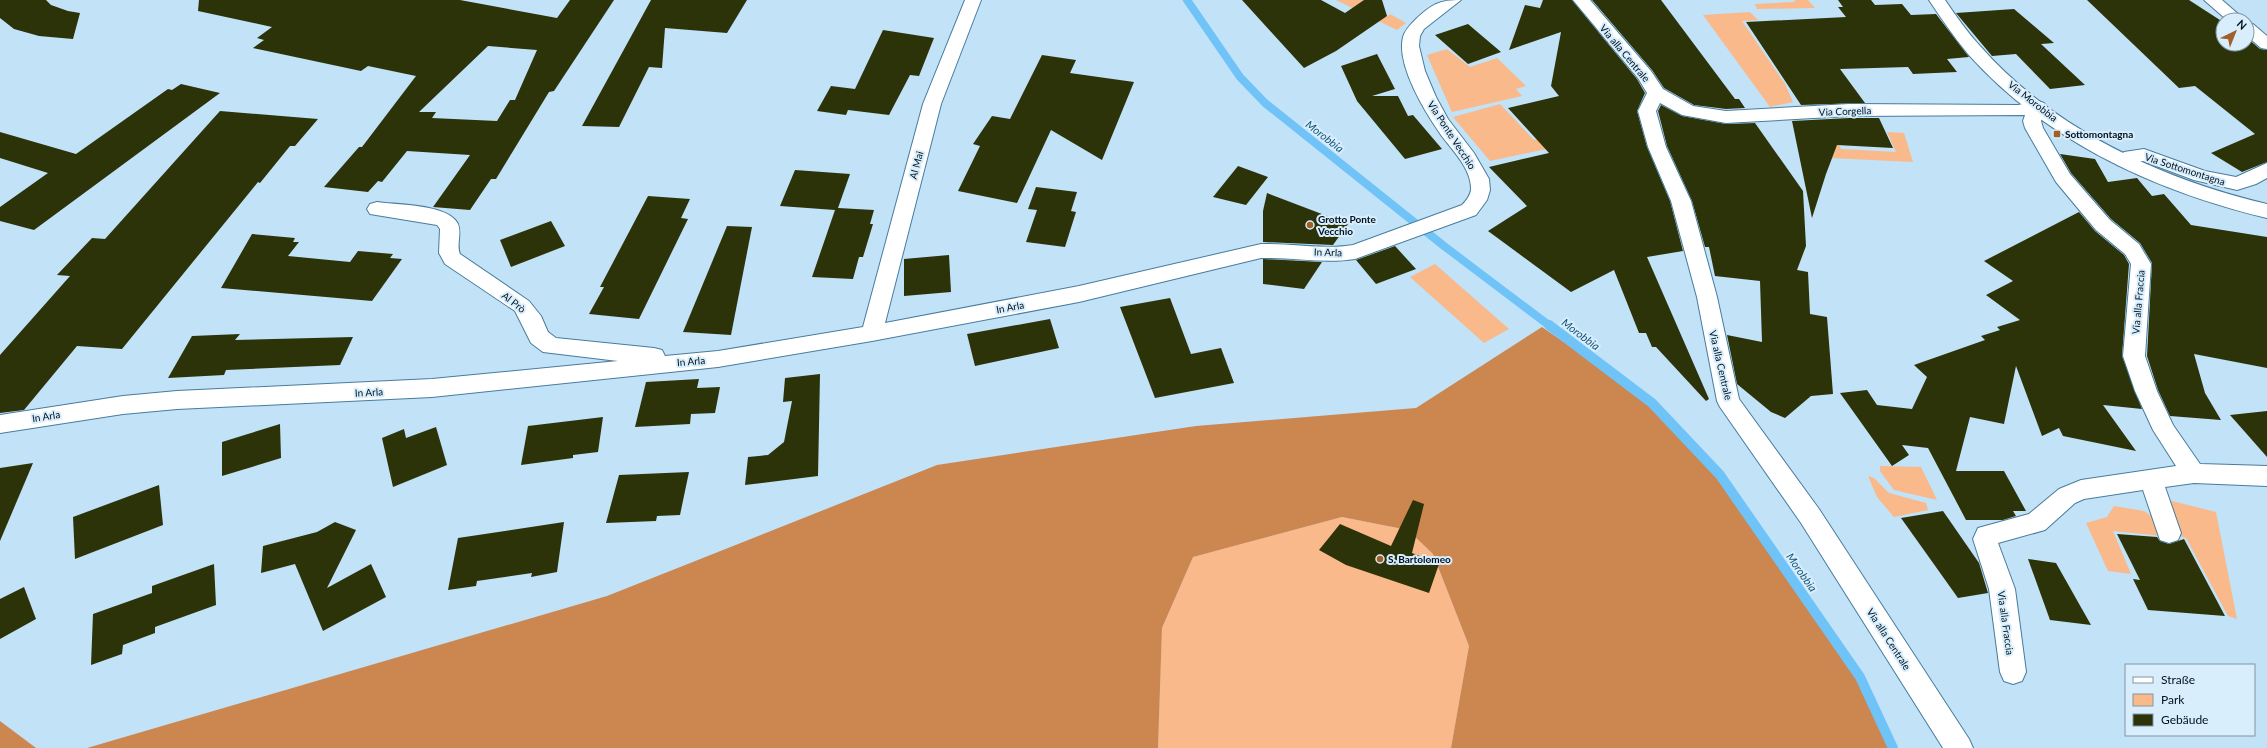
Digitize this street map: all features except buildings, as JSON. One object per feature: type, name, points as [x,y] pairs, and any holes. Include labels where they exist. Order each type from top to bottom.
[{"type":"street","name":"Al Mai","points":[[872,333],[932,104],[973,0]]},
{"type":"street","name":"Via Ponte Vecchio","points":[[1373,246],[1464,212],[1473,206],[1479,196],[1480,180],[1466,154],[1446,129],[1427,97],[1411,51],[1413,35],[1424,22],[1453,0]]},
{"type":"street","name":"Via alla Centrale","points":[[1581,0],[1645,75],[1656,93],[1647,111],[1657,147],[1681,202],[1707,297],[1728,401],[1745,427],[1810,516],[1958,748]]},
{"type":"street","name":"Via Morobbia","points":[[1937,0],[1976,51],[2038,107],[2077,134],[2124,161],[2183,186],[2267,211]]},
{"type":"street","points":[[2212,0],[2227,12]]},
{"type":"street","points":[[2255,34],[2267,44]]},
{"type":"street","name":"Via Corgella","points":[[1656,93],[1688,111],[1726,117],[1850,110],[2018,111],[2038,107]]},
{"type":"street","name":"Via alla Fraccia","points":[[2038,107],[2032,121],[2034,128],[2063,178],[2103,225],[2132,249],[2141,264],[2134,356],[2146,391],[2164,430],[2194,473]]},
{"type":"street","name":"Via Sottomontagna","points":[[2124,161],[2131,156],[2144,155],[2201,176],[2237,184],[2249,180],[2267,169]]},
{"type":"street","name":"Al Prò","points":[[377,208],[436,216],[445,219],[450,227],[448,249],[452,259],[522,306],[534,322],[539,337],[551,346],[634,353],[676,362]]},
{"type":"street","name":"In Arla","points":[[0,424],[131,404],[432,388],[676,362],[718,359],[872,333],[1079,294],[1261,251],[1288,250],[1342,254],[1373,246]]},
{"type":"street","name":"Via alla Fraccia","points":[[2013,672],[2002,589],[1986,544],[1985,539],[1987,535],[2036,523],[2074,492],[2194,473],[2267,476]]},
{"type":"street","points":[[2151,479],[2169,533]]},
{"type":"green space","points":[[1336,0],[1363,0],[1362,3],[1388,16],[1390,14],[1406,23],[1397,30]]},
{"type":"green space","points":[[1796,0],[1808,0],[1815,8],[1757,9],[1755,4],[1793,2]]},
{"type":"green space","points":[[1750,12],[1758,20],[1742,21],[1785,84],[1793,102],[1770,107],[1703,15]]},
{"type":"green space","points":[[1447,49],[1470,67],[1497,58],[1526,86],[1516,89],[1522,96],[1452,112],[1427,55]]},
{"type":"green space","points":[[1500,104],[1534,140],[1562,133],[1570,144],[1490,161],[1453,117]]},
{"type":"green space","points":[[1887,132],[1904,133],[1913,162],[1830,158],[1832,144],[1839,145],[1841,149],[1896,152]]},
{"type":"green space","points":[[1435,264],[1509,329],[1484,343],[1410,277]]},
{"type":"green space","points":[[1880,466],[1921,467],[1937,500],[1894,490],[1880,471]]},
{"type":"green space","points":[[1868,476],[1874,478],[1889,493],[1926,503],[1928,510],[1894,517],[1877,497]]},
{"type":"green space","points":[[2168,500],[2216,512],[2237,619],[2228,616],[2186,538],[2176,535]]},
{"type":"green space","points":[[2114,506],[2144,511],[2159,521],[2162,536],[2113,531],[2131,574],[2108,571],[2086,523],[2107,517]]},
{"type":"green space","points":[[1342,517],[1408,530],[1433,554],[1469,646],[1451,748],[1158,748],[1162,628],[1193,557]]},
{"type":"shaded area","points":[[1542,327],[1652,403],[1720,475],[1860,677],[1893,748],[1451,748],[1469,646],[1433,554],[1408,530],[1342,517],[1193,557],[1162,628],[1158,748],[87,748],[607,596],[937,465],[1196,426],[1416,408]]},
{"type":"shaded area","points":[[0,721],[36,748],[0,748]]},
{"type":"waterway","name":"Morobbia","points":[[1187,0],[1240,77],[1265,103],[1444,246],[1550,326]]},
{"type":"waterway","name":"Morobbia","points":[[1549,325],[1652,403],[1720,475],[1860,677],[1893,748]]},
{"type":"place","name":"Sottomontagna","points":[[2057,134]]},
{"type":"place","name":"Grotto Ponte Vecchio","points":[[1310,225]]},
{"type":"place","name":"S. Bartolomeo","points":[[1380,559]]}]
